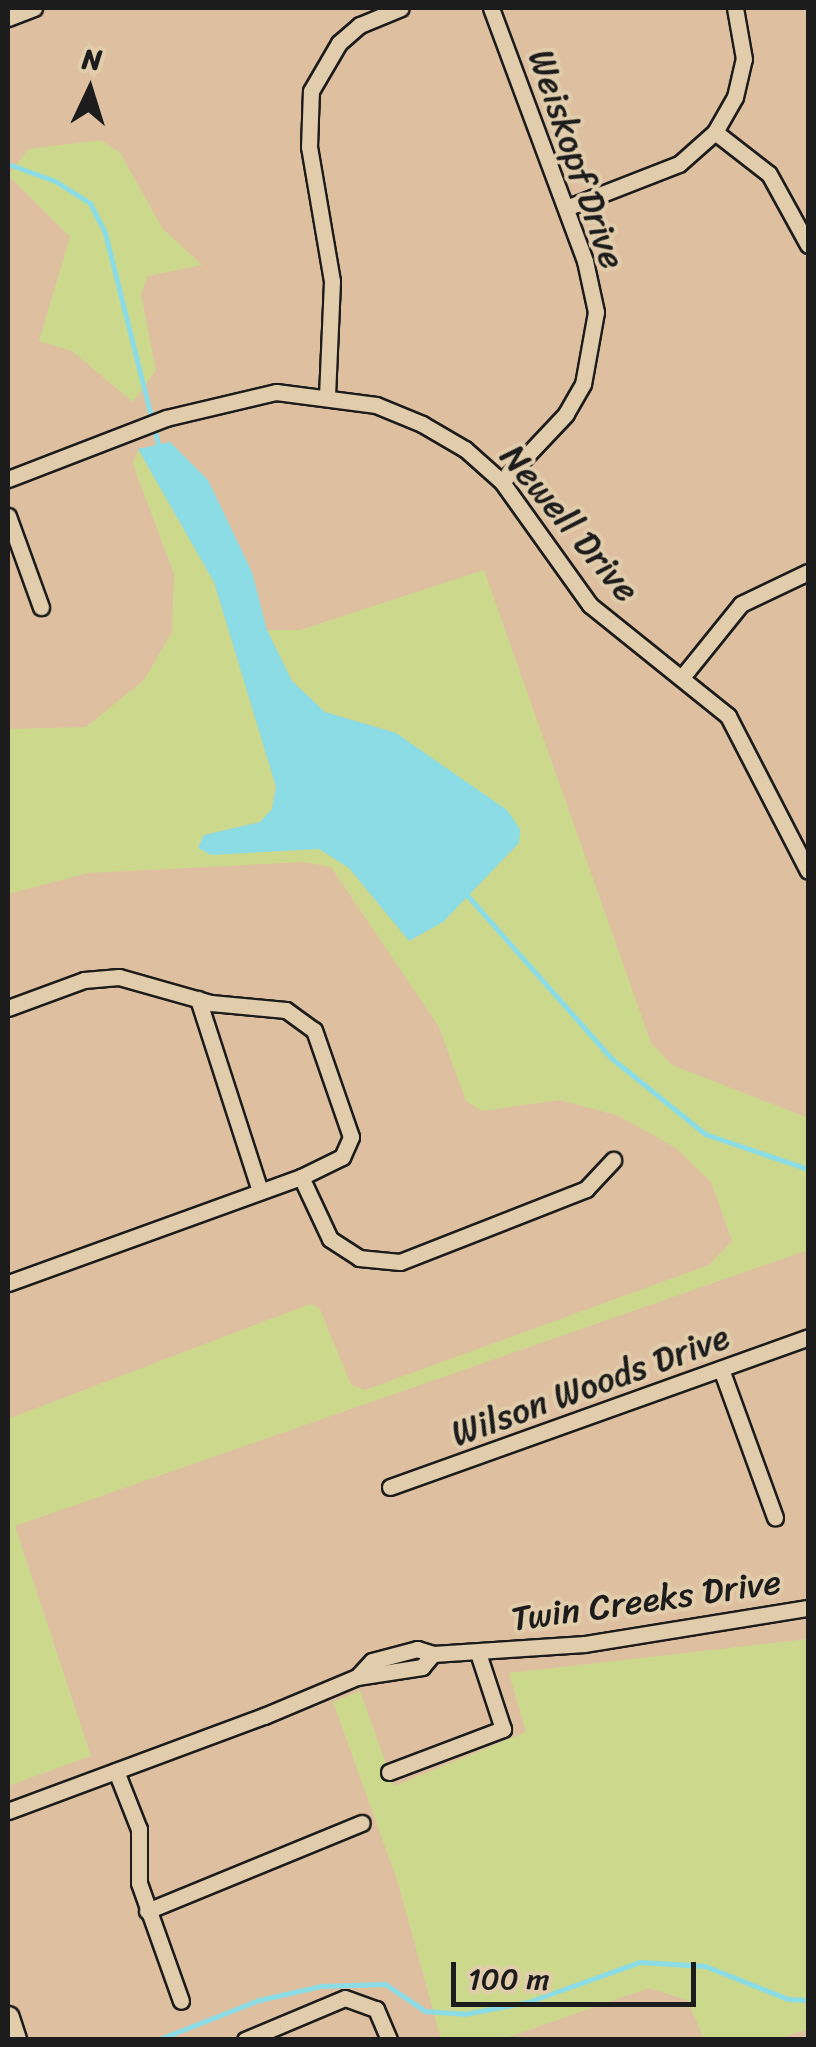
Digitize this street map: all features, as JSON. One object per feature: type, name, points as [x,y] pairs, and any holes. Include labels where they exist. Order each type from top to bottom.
[{"type":"main road","points":[[8,2018],[16,2040]]},
{"type":"street","points":[[8,18],[34,8]]},
{"type":"street","points":[[327,396],[332,281],[309,146],[311,91],[339,43],[360,25],[402,8]]},
{"type":"street","name":"Weiskopf Drive","points":[[491,8],[592,283],[592,356],[566,414],[502,482]]},
{"type":"street","points":[[566,208],[680,164],[715,132],[735,97],[744,59],[735,8]]},
{"type":"street","points":[[715,132],[769,174],[808,245]]},
{"type":"street","name":"Newell Drive","points":[[8,478],[166,418],[276,392],[376,405],[422,424],[465,449],[502,482],[590,605],[728,716],[756,759],[808,872]]},
{"type":"street","points":[[8,516],[41,606]]},
{"type":"street","points":[[683,676],[741,604],[808,572]]},
{"type":"street","points":[[8,1008],[101,978],[149,980],[198,998],[286,1010],[314,1030],[351,1137],[342,1157],[302,1177],[8,1283]]},
{"type":"street","points":[[198,998],[260,1190]]},
{"type":"street","points":[[302,1177],[330,1239],[359,1258],[400,1262],[586,1189],[613,1160]]},
{"type":"street","name":"Wilson Woods Drive","points":[[390,1487],[808,1337]]},
{"type":"street","points":[[721,1369],[774,1516]]},
{"type":"street","name":"Twin Creeks Drive","points":[[8,1812],[357,1677],[422,1667],[432,1654],[585,1644],[808,1608]]},
{"type":"street","points":[[389,1772],[503,1729],[478,1652]]},
{"type":"street","points":[[116,1771],[138,1829],[139,1883],[180,2002]]},
{"type":"street","points":[[148,1911],[362,1823]]},
{"type":"street","points":[[245,2040],[345,1998],[376,2008],[388,2040]]},
{"type":"green space","points":[[101,140],[120,153],[163,229],[202,265],[148,276],[141,294],[156,370],[133,402],[72,351],[39,341],[70,237],[8,175],[29,149]]},
{"type":"green space","points":[[138,449],[214,582],[276,787],[272,809],[260,822],[204,835],[319,849],[349,868],[409,941],[443,922],[519,843],[396,733],[325,712],[292,681],[267,630],[300,630],[484,570],[651,1043],[672,1065],[808,1118],[808,1250],[15,1526],[91,1756],[8,1786],[8,1419],[310,1304],[320,1309],[351,1385],[365,1390],[709,1265],[732,1241],[711,1182],[676,1148],[619,1116],[560,1100],[482,1111],[466,1101],[439,1027],[331,867],[304,862],[88,873],[8,894],[8,729],[86,727],[144,680],[172,632],[174,574],[133,464]]},
{"type":"green space","points":[[808,1639],[808,2029],[778,2039],[704,2039],[687,2000],[649,1988],[503,2039],[441,2039],[398,1883],[333,1702],[360,1691],[394,1786],[526,1732],[509,1673]]},
{"type":"water","points":[[170,442],[208,480],[252,572],[267,630],[292,681],[325,712],[396,733],[507,810],[520,829],[519,843],[443,922],[409,941],[349,868],[319,849],[211,855],[198,848],[204,835],[260,822],[272,809],[276,787],[214,582],[138,449]]},
{"type":"waterway","points":[[8,164],[55,181],[90,203],[105,233],[159,448]]},
{"type":"waterway","points":[[466,894],[610,1057],[705,1134],[808,1169]]},
{"type":"waterway","points":[[157,2040],[259,2000],[321,1986],[385,1984],[425,2011],[464,2014],[528,2002],[640,1962],[705,1966],[788,1999],[808,2000]]}]
